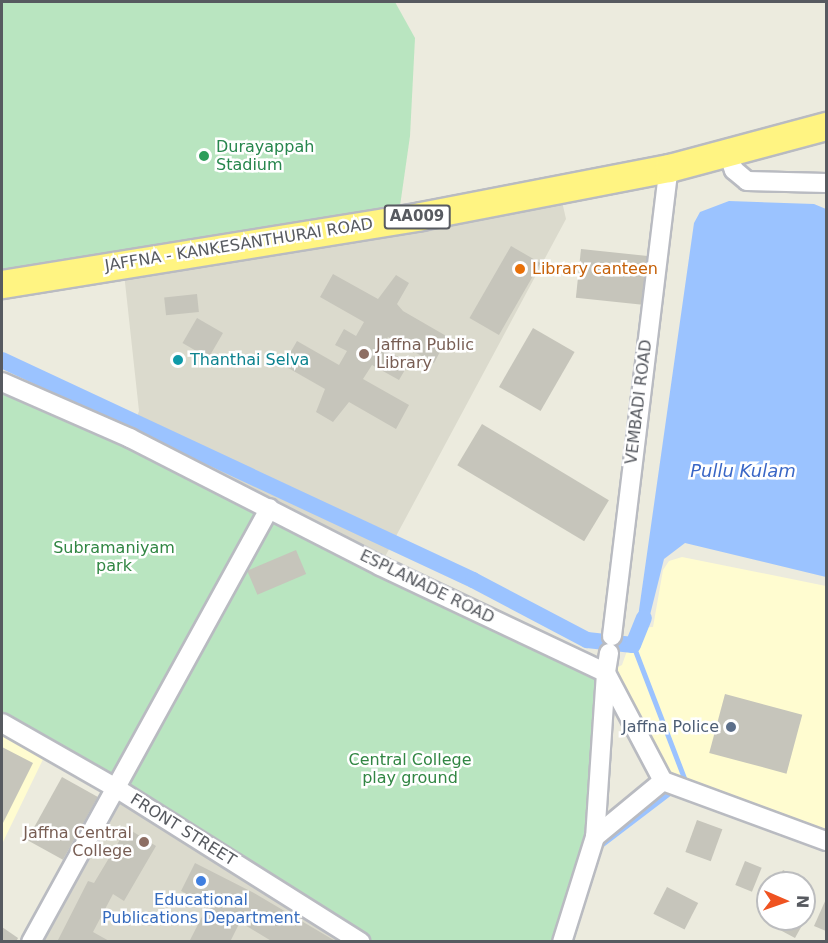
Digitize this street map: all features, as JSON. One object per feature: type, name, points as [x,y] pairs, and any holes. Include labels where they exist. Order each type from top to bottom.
[{"type":"highway","name":"JAFFNA - KANKESANTHURAI ROAD","points":[[2,284],[421,216],[669,168],[826,126]]},
{"type":"street","points":[[728,153],[734,170],[747,181],[826,183]]},
{"type":"street","name":"VEMBADI ROAD","points":[[606,673],[669,168]]},
{"type":"street","name":"ESPLANADE ROAD","points":[[2,382],[130,438],[606,673]]},
{"type":"street","points":[[31,942],[270,508]]},
{"type":"street","points":[[606,673],[674,785],[826,841]]},
{"type":"street","points":[[562,942],[595,837],[606,673]]},
{"type":"street","name":"FRONT STREET","points":[[2,723],[116,788],[361,942]]},
{"type":"street","points":[[595,837],[674,785]]},
{"type":"shaded area","points":[[559,188],[566,219],[380,566],[130,438],[139,411],[123,264]]},
{"type":"shaded area","name":"Jaffna Police","points":[[682,557],[826,586],[826,841],[663,781],[606,673],[622,665],[635,628],[653,627],[663,570],[669,561]]},
{"type":"shaded area","points":[[2,723],[48,749],[2,844]]},
{"type":"shaded area","name":"Jaffna Central College","points":[[116,788],[361,942],[31,942]]},
{"type":"green space","name":"Durayappah Stadium","points":[[2,2],[395,2],[415,38],[410,136],[398,220],[2,284]]},
{"type":"green space","name":"Central College play ground","points":[[2,382],[606,673],[595,837],[562,941],[361,941],[2,723]]},
{"type":"water","name":"Pullu Kulam","points":[[729,201],[814,204],[826,209],[826,577],[685,543],[664,559],[649,619],[638,617],[694,223],[700,212]]},
{"type":"building","points":[[511,246],[540,263],[499,335],[470,318]]},
{"type":"building","points":[[581,249],[648,256],[643,305],[576,298]]},
{"type":"building","points":[[333,274],[378,299],[396,275],[409,283],[397,304],[403,311],[448,337],[434,363],[388,337],[382,348],[409,363],[399,380],[372,365],[363,379],[409,405],[396,429],[349,402],[333,422],[316,412],[325,389],[283,365],[297,341],[339,365],[347,351],[335,345],[344,329],[356,336],[364,322],[320,297]]},
{"type":"building","points":[[197,294],[199,312],[166,315],[164,297]]},
{"type":"building","points":[[197,318],[223,333],[208,358],[182,343]]},
{"type":"building","points":[[533,328],[575,352],[541,411],[499,387]]},
{"type":"building","points":[[482,424],[609,500],[584,541],[457,465]]},
{"type":"building","points":[[296,550],[306,574],[257,595],[247,571]]},
{"type":"building","points":[[725,694],[802,715],[786,774],[709,753]]},
{"type":"building","points":[[2,747],[33,763],[2,825]]},
{"type":"building","points":[[62,777],[98,797],[63,860],[27,840]]},
{"type":"building","points":[[697,820],[722,829],[711,861],[685,852]]},
{"type":"building","points":[[127,828],[156,846],[124,901],[113,894],[93,932],[111,942],[57,942],[88,881],[94,883]]},
{"type":"building","points":[[745,861],[762,868],[760,871],[756,871],[756,882],[752,892],[735,885]]},
{"type":"building","points":[[195,863],[254,893],[337,942],[273,942],[240,922],[230,942],[189,942],[208,905],[181,891]]},
{"type":"building","points":[[667,887],[698,903],[685,930],[653,914]]},
{"type":"building","points":[[826,899],[826,931],[816,927],[816,922]]},
{"type":"building","points":[[2,927],[18,938],[16,942],[2,942]]},
{"type":"building","points":[[782,931],[799,931],[795,938]]},
{"type":"waterway","points":[[2,360],[473,580],[587,640],[633,645],[644,618]]},
{"type":"waterway","points":[[633,645],[686,783]]},
{"type":"waterway","points":[[597,848],[673,790]]},
{"type":"place","name":"Durayappah Stadium","points":[[204,156]]},
{"type":"place","name":"Library canteen","points":[[520,269]]},
{"type":"place","name":"Jaffna Public Library","points":[[364,354]]},
{"type":"place","name":"Thanthai Selva","points":[[178,360]]},
{"type":"place","name":"Jaffna Police","points":[[731,727]]},
{"type":"place","name":"Jaffna Central College","points":[[144,842]]},
{"type":"place","name":"Educational Publications Department","points":[[201,881]]},
{"type":"park label","name":"Subramaniyam park","points":[[114,557]]}]
